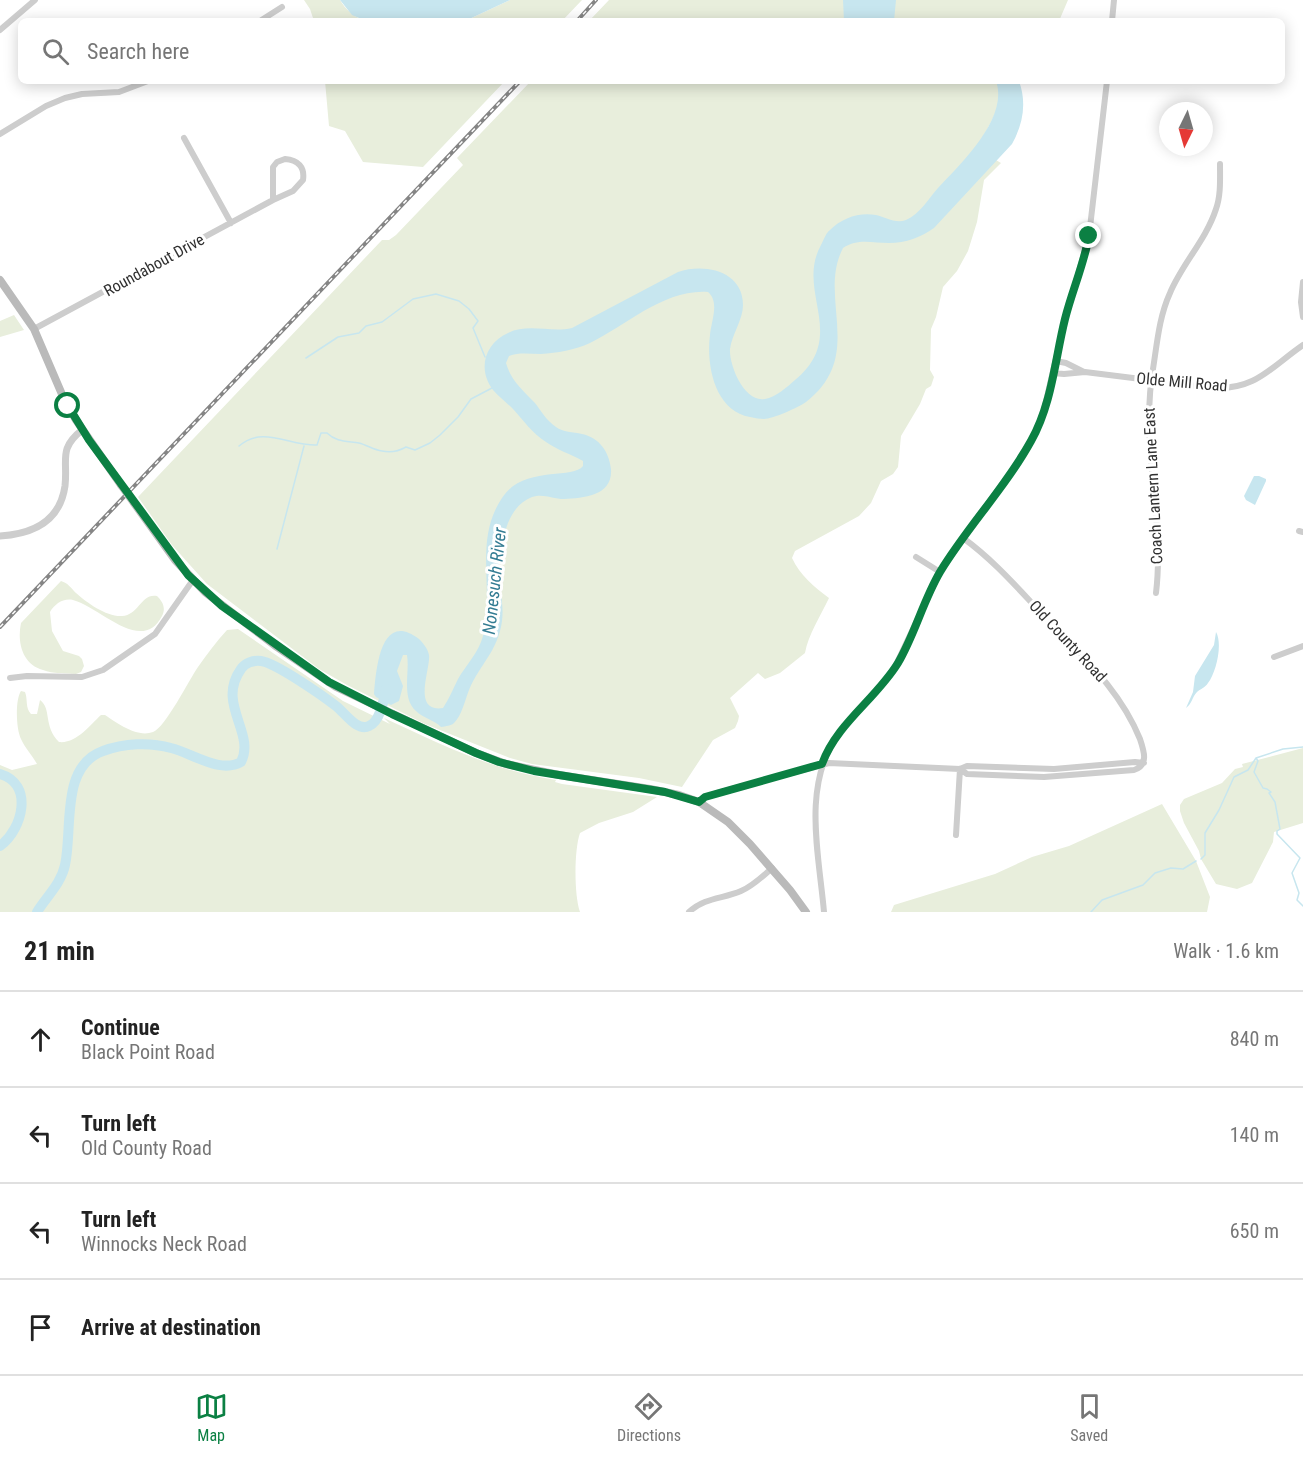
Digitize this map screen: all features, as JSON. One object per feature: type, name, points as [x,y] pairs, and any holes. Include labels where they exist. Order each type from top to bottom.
[{"type":"main road","points":[[0,280],[34,329],[64,399],[82,430],[175,560],[222,606],[336,687],[476,753],[534,771],[665,792],[699,802],[728,822],[772,868],[806,912]]},
{"type":"street","points":[[0,30],[35,0]]},
{"type":"street","points":[[1112,18],[1114,0]]},
{"type":"street","points":[[265,18],[282,7]]},
{"type":"street","points":[[0,134],[46,106],[69,97],[119,92],[140,84]]},
{"type":"street","points":[[824,912],[816,812],[816,790],[822,764],[839,733],[885,682],[898,663],[940,572],[1031,441],[1044,409],[1092,222],[1107,84]]},
{"type":"street","points":[[184,138],[231,223]]},
{"type":"street","name":"Roundabout Drive","points":[[34,329],[293,191],[303,182],[304,171],[298,162],[285,159],[274,165],[271,174],[273,200]]},
{"type":"street","name":"Coach Lantern Lane East","points":[[1155,593],[1158,549],[1149,453],[1151,380],[1166,302],[1181,272],[1209,227],[1216,209],[1220,164]]},
{"type":"street","points":[[1303,282],[1301,302],[1303,317]]},
{"type":"street","name":"Olde Mill Road","points":[[1053,373],[1085,372],[1213,388],[1239,386],[1262,376],[1303,345]]},
{"type":"street","name":"Olde Mill Road","points":[[1056,361],[1085,372]]},
{"type":"street","points":[[0,536],[31,531],[52,516],[60,503],[65,487],[66,448],[82,430]]},
{"type":"street","name":"Old County Road","points":[[699,802],[705,797],[822,764],[854,763],[960,769],[967,766],[1054,769],[1144,763],[1142,747],[1129,715],[1104,678],[1004,573],[963,538]]},
{"type":"street","points":[[916,557],[940,572]]},
{"type":"street","points":[[10,678],[82,677],[103,670],[155,634],[193,580]]},
{"type":"street","points":[[1274,657],[1303,646]]},
{"type":"street","points":[[956,835],[960,769]]},
{"type":"street","points":[[689,912],[706,901],[748,887],[772,868]]},
{"type":"green space","points":[[304,0],[340,0],[358,18],[313,18]]},
{"type":"green space","points":[[510,0],[582,0],[565,18],[471,18]]},
{"type":"green space","points":[[609,0],[848,0],[846,18],[592,18]]},
{"type":"green space","points":[[893,0],[1068,0],[1060,18],[893,18]]},
{"type":"green space","points":[[325,84],[502,84],[423,167],[363,162],[345,131],[329,126]]},
{"type":"green space","points":[[528,84],[1000,84],[998,106],[976,148],[1001,163],[984,180],[977,222],[968,251],[957,271],[943,287],[931,329],[930,370],[934,377],[901,436],[898,467],[893,474],[881,481],[871,503],[859,516],[795,551],[792,558],[799,570],[829,598],[812,632],[805,653],[780,673],[765,679],[758,673],[730,698],[739,716],[735,728],[713,740],[682,787],[639,778],[532,764],[510,758],[425,724],[347,685],[319,669],[207,584],[172,545],[138,497],[382,240],[389,240],[396,235],[463,165],[457,158]]},
{"type":"green space","points":[[14,315],[24,330],[0,337],[0,321]]},
{"type":"green space","points":[[61,581],[68,584],[91,605],[116,616],[128,615],[152,596],[157,596],[161,601],[164,608],[163,613],[154,627],[143,631],[132,630],[84,604],[73,600],[60,602],[50,612],[52,631],[63,651],[79,656],[84,666],[81,672],[76,674],[47,671],[36,667],[26,658],[20,638],[21,623]]},
{"type":"green space","points":[[238,629],[343,701],[390,724],[384,718],[468,755],[510,770],[556,780],[555,782],[562,784],[657,797],[633,812],[599,823],[580,833],[576,873],[580,912],[0,912],[0,765],[12,770],[37,764],[19,734],[17,708],[21,691],[25,692],[31,714],[37,714],[40,700],[44,704],[51,730],[59,742],[77,737],[101,715],[140,733],[153,732],[164,722],[198,667],[219,639],[227,630]]},
{"type":"green space","points":[[1303,748],[1303,823],[1274,832],[1273,842],[1252,883],[1237,889],[1216,884],[1184,823],[1180,805],[1184,799],[1222,783],[1235,769],[1243,767],[1242,764]]},
{"type":"green space","points":[[1162,804],[1196,861],[1210,897],[1207,912],[891,912],[894,905],[995,874],[1032,857],[1069,846]]},
{"type":"water","points":[[340,0],[510,0],[471,18],[359,18],[352,15]]},
{"type":"water","points":[[843,0],[896,0],[894,18],[844,18]]},
{"type":"water","points":[[996,84],[1020,84],[1023,113],[1012,144],[934,228],[913,239],[901,242],[860,242],[843,248],[836,267],[837,346],[833,365],[824,384],[806,402],[792,410],[764,419],[750,417],[738,413],[721,397],[715,385],[710,360],[709,347],[714,301],[708,292],[676,296],[661,302],[604,336],[578,348],[553,353],[509,356],[506,363],[511,375],[550,422],[562,430],[582,434],[599,442],[610,463],[610,478],[607,485],[596,494],[564,499],[536,496],[520,504],[512,514],[499,558],[503,609],[500,632],[493,649],[473,681],[461,712],[454,723],[441,727],[411,706],[407,692],[407,655],[403,655],[397,671],[403,686],[399,701],[391,705],[376,697],[374,694],[376,671],[383,647],[388,637],[396,632],[406,632],[419,639],[428,653],[425,697],[428,704],[433,708],[443,708],[458,679],[479,648],[483,636],[487,601],[488,531],[493,514],[502,498],[522,481],[569,472],[583,466],[583,461],[536,435],[493,390],[485,374],[486,357],[500,337],[523,329],[572,328],[678,272],[700,269],[721,272],[737,284],[743,305],[730,349],[735,373],[744,389],[757,399],[773,396],[795,380],[811,363],[818,347],[820,330],[814,280],[815,262],[827,233],[840,222],[857,215],[870,214],[898,221],[911,218],[981,139],[996,110]]},
{"type":"water","points":[[1254,476],[1266,479],[1255,505],[1246,500],[1244,496]]},
{"type":"water","points":[[1216,632],[1219,651],[1214,672],[1207,685],[1197,692],[1186,708],[1193,692],[1195,676],[1214,645]]},
{"type":"waterway","points":[[306,358],[338,337],[359,333],[366,326],[382,322],[413,299],[436,294],[459,301],[469,309],[478,321],[473,328],[485,357]]},
{"type":"waterway","points":[[239,446],[257,437],[317,445],[321,433],[327,433],[338,440],[359,443],[385,452],[398,451],[406,447],[415,450],[440,435],[458,417],[471,399],[492,388]]},
{"type":"waterway","points":[[277,549],[304,446]]},
{"type":"waterway","name":"Nonesuch River","points":[[37,912],[63,872],[74,784],[80,770],[89,759],[111,748],[146,744],[171,748],[224,766],[241,762],[244,740],[234,706],[234,682],[241,669],[252,662],[268,663],[288,673],[330,701],[351,721],[360,726],[369,726],[376,720],[386,689]]},
{"type":"waterway","points":[[1201,859],[1205,855],[1205,833],[1219,810],[1234,777],[1248,770],[1256,758],[1283,749],[1303,747]]},
{"type":"waterway","points":[[1256,758],[1258,761],[1254,772],[1263,788],[1271,792],[1269,793],[1275,802],[1280,829],[1277,834],[1300,858],[1292,873],[1299,893],[1297,900],[1303,906]]},
{"type":"waterway","name":"Nonesuch River","points":[[0,774],[11,779],[18,787],[21,797],[19,818],[8,838],[0,846]]},
{"type":"waterway","points":[[1091,912],[1102,900],[1143,885],[1155,873],[1171,868],[1183,869],[1196,861]]},
{"type":"railway","points":[[580,18],[596,0]]},
{"type":"railway","points":[[0,627],[517,84]]},
{"type":"route","points":[[68,406],[89,440],[163,544],[188,575],[222,606],[329,682],[345,692],[499,762],[534,771],[665,792],[699,802],[705,797],[822,764],[839,733],[885,682],[900,658],[940,572],[1017,464],[1037,430],[1049,395],[1065,320],[1089,236]]}]
